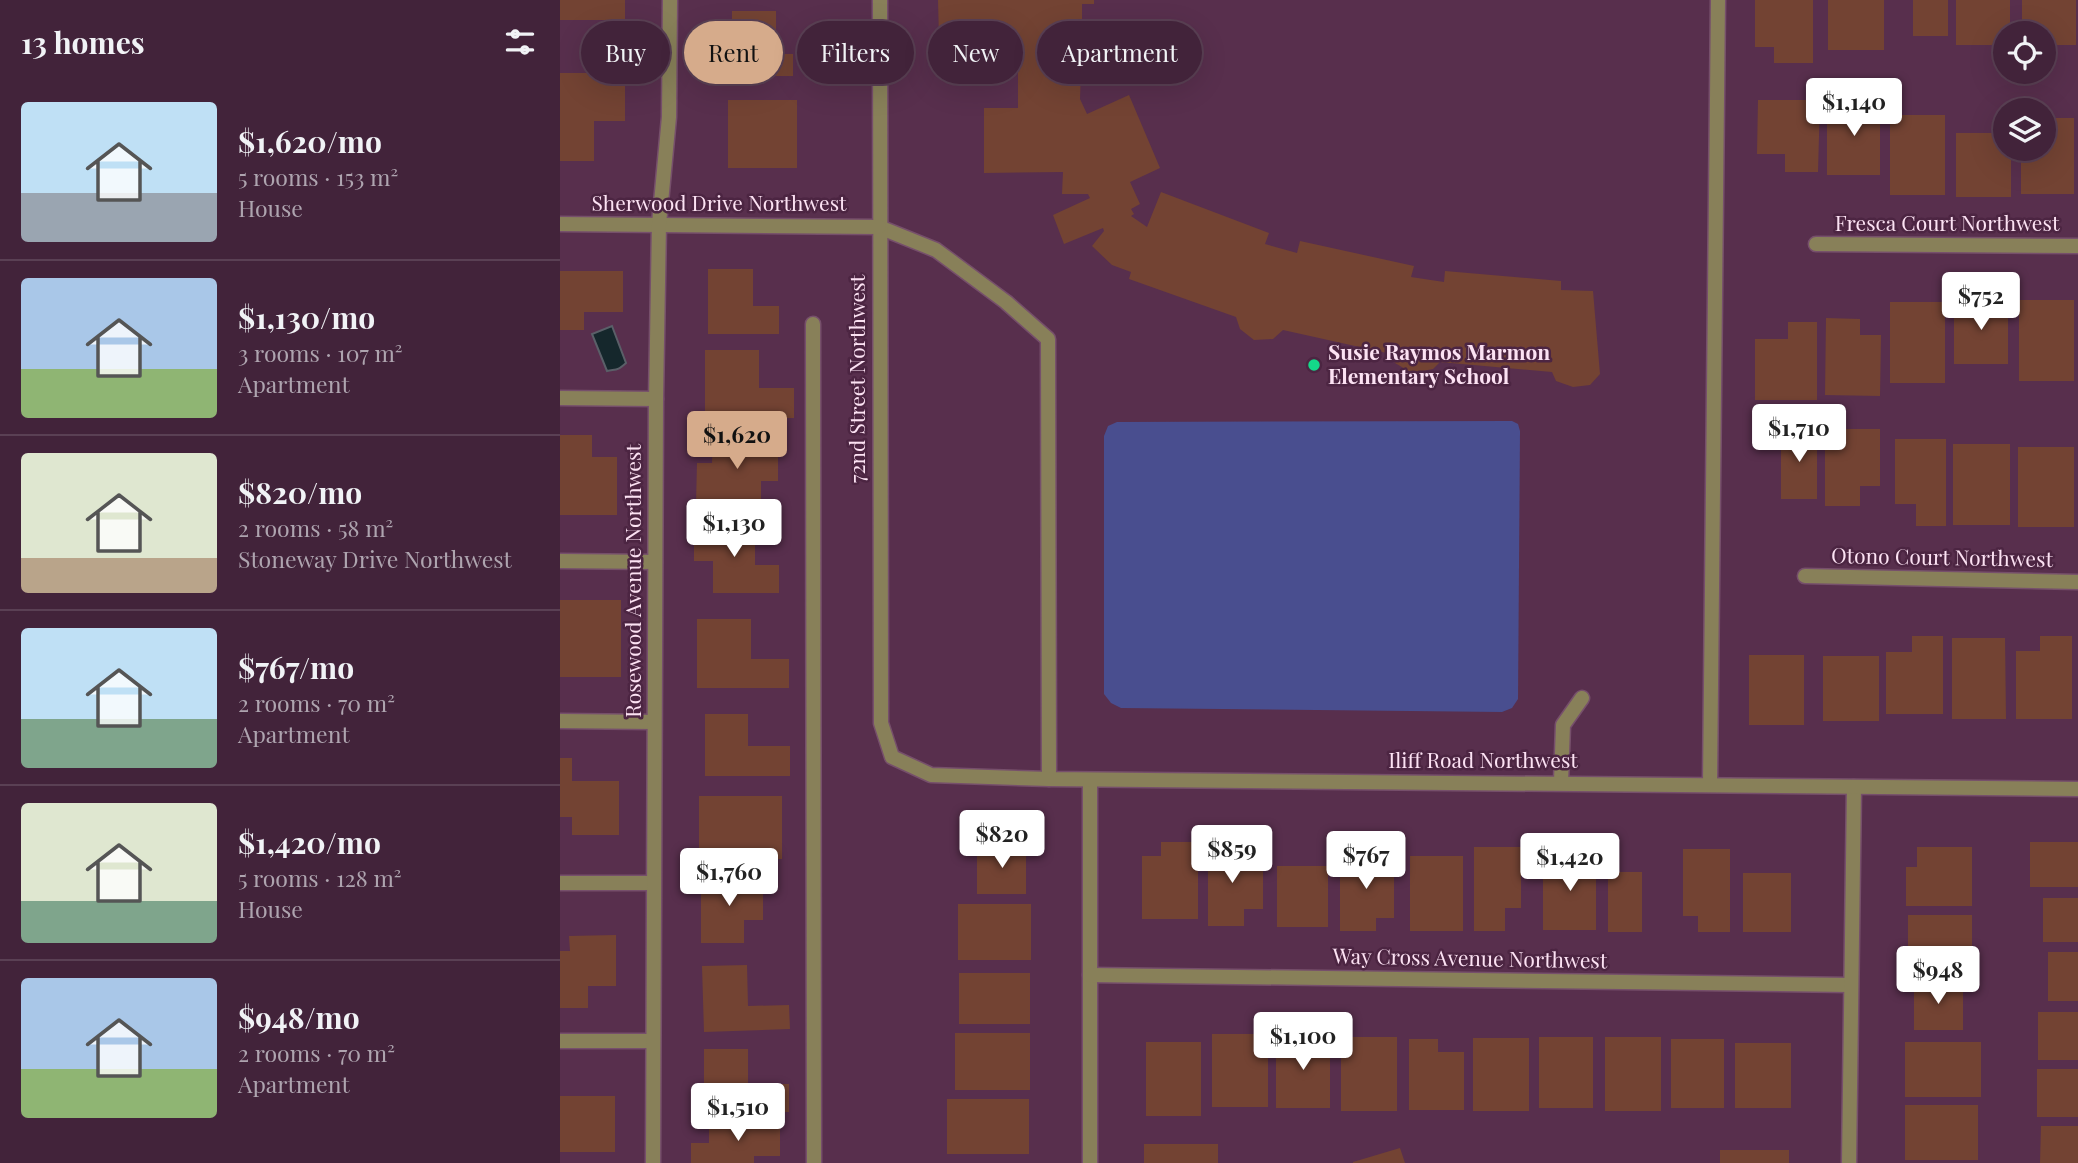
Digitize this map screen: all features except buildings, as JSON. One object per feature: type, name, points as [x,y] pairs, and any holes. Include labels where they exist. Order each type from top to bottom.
[{"type":"street","name":"Rosewood Avenue Northwest","points":[[653,1163],[651,1041],[656,399],[659,224],[669,117],[670,0]]},
{"type":"street","name":"72nd Street Northwest","points":[[880,0],[878,227],[881,723],[892,757]]},
{"type":"street","points":[[1710,784],[1718,0]]},
{"type":"street","name":"Sherwood Drive Northwest","points":[[560,224],[878,227]]},
{"type":"street","points":[[878,227],[936,250],[1006,302],[1048,339],[1049,779]]},
{"type":"street","name":"Fresca Court Northwest","points":[[1816,244],[2078,246]]},
{"type":"street","points":[[813,324],[814,1163]]},
{"type":"street","points":[[560,398],[656,399]]},
{"type":"street","points":[[560,561],[655,562]]},
{"type":"street","name":"Otono Court Northwest","points":[[1805,576],[2078,582]]},
{"type":"street","points":[[1561,782],[1563,725],[1582,698]]},
{"type":"street","points":[[560,721],[654,722]]},
{"type":"street","name":"Iliff Road Northwest","points":[[892,757],[931,775],[1049,779],[2078,789]]},
{"type":"street","points":[[1090,780],[1090,1163]]},
{"type":"street","points":[[1849,1163],[1849,985],[1854,787]]},
{"type":"street","points":[[560,883],[652,883]]},
{"type":"street","name":"Way Cross Avenue Northwest","points":[[1090,975],[1849,985]]},
{"type":"street","points":[[560,1041],[651,1041]]},
{"type":"shaded area","points":[[612,326],[626,363],[619,369],[607,371],[592,334]]},
{"type":"shaded area","points":[[1512,421],[1518,424],[1520,431],[1518,699],[1512,708],[1502,712],[1121,708],[1111,703],[1104,694],[1104,436],[1108,426],[1117,422]]},
{"type":"place","name":"Susie Raymos Marmon Elementary School","points":[[1314,365]]}]
